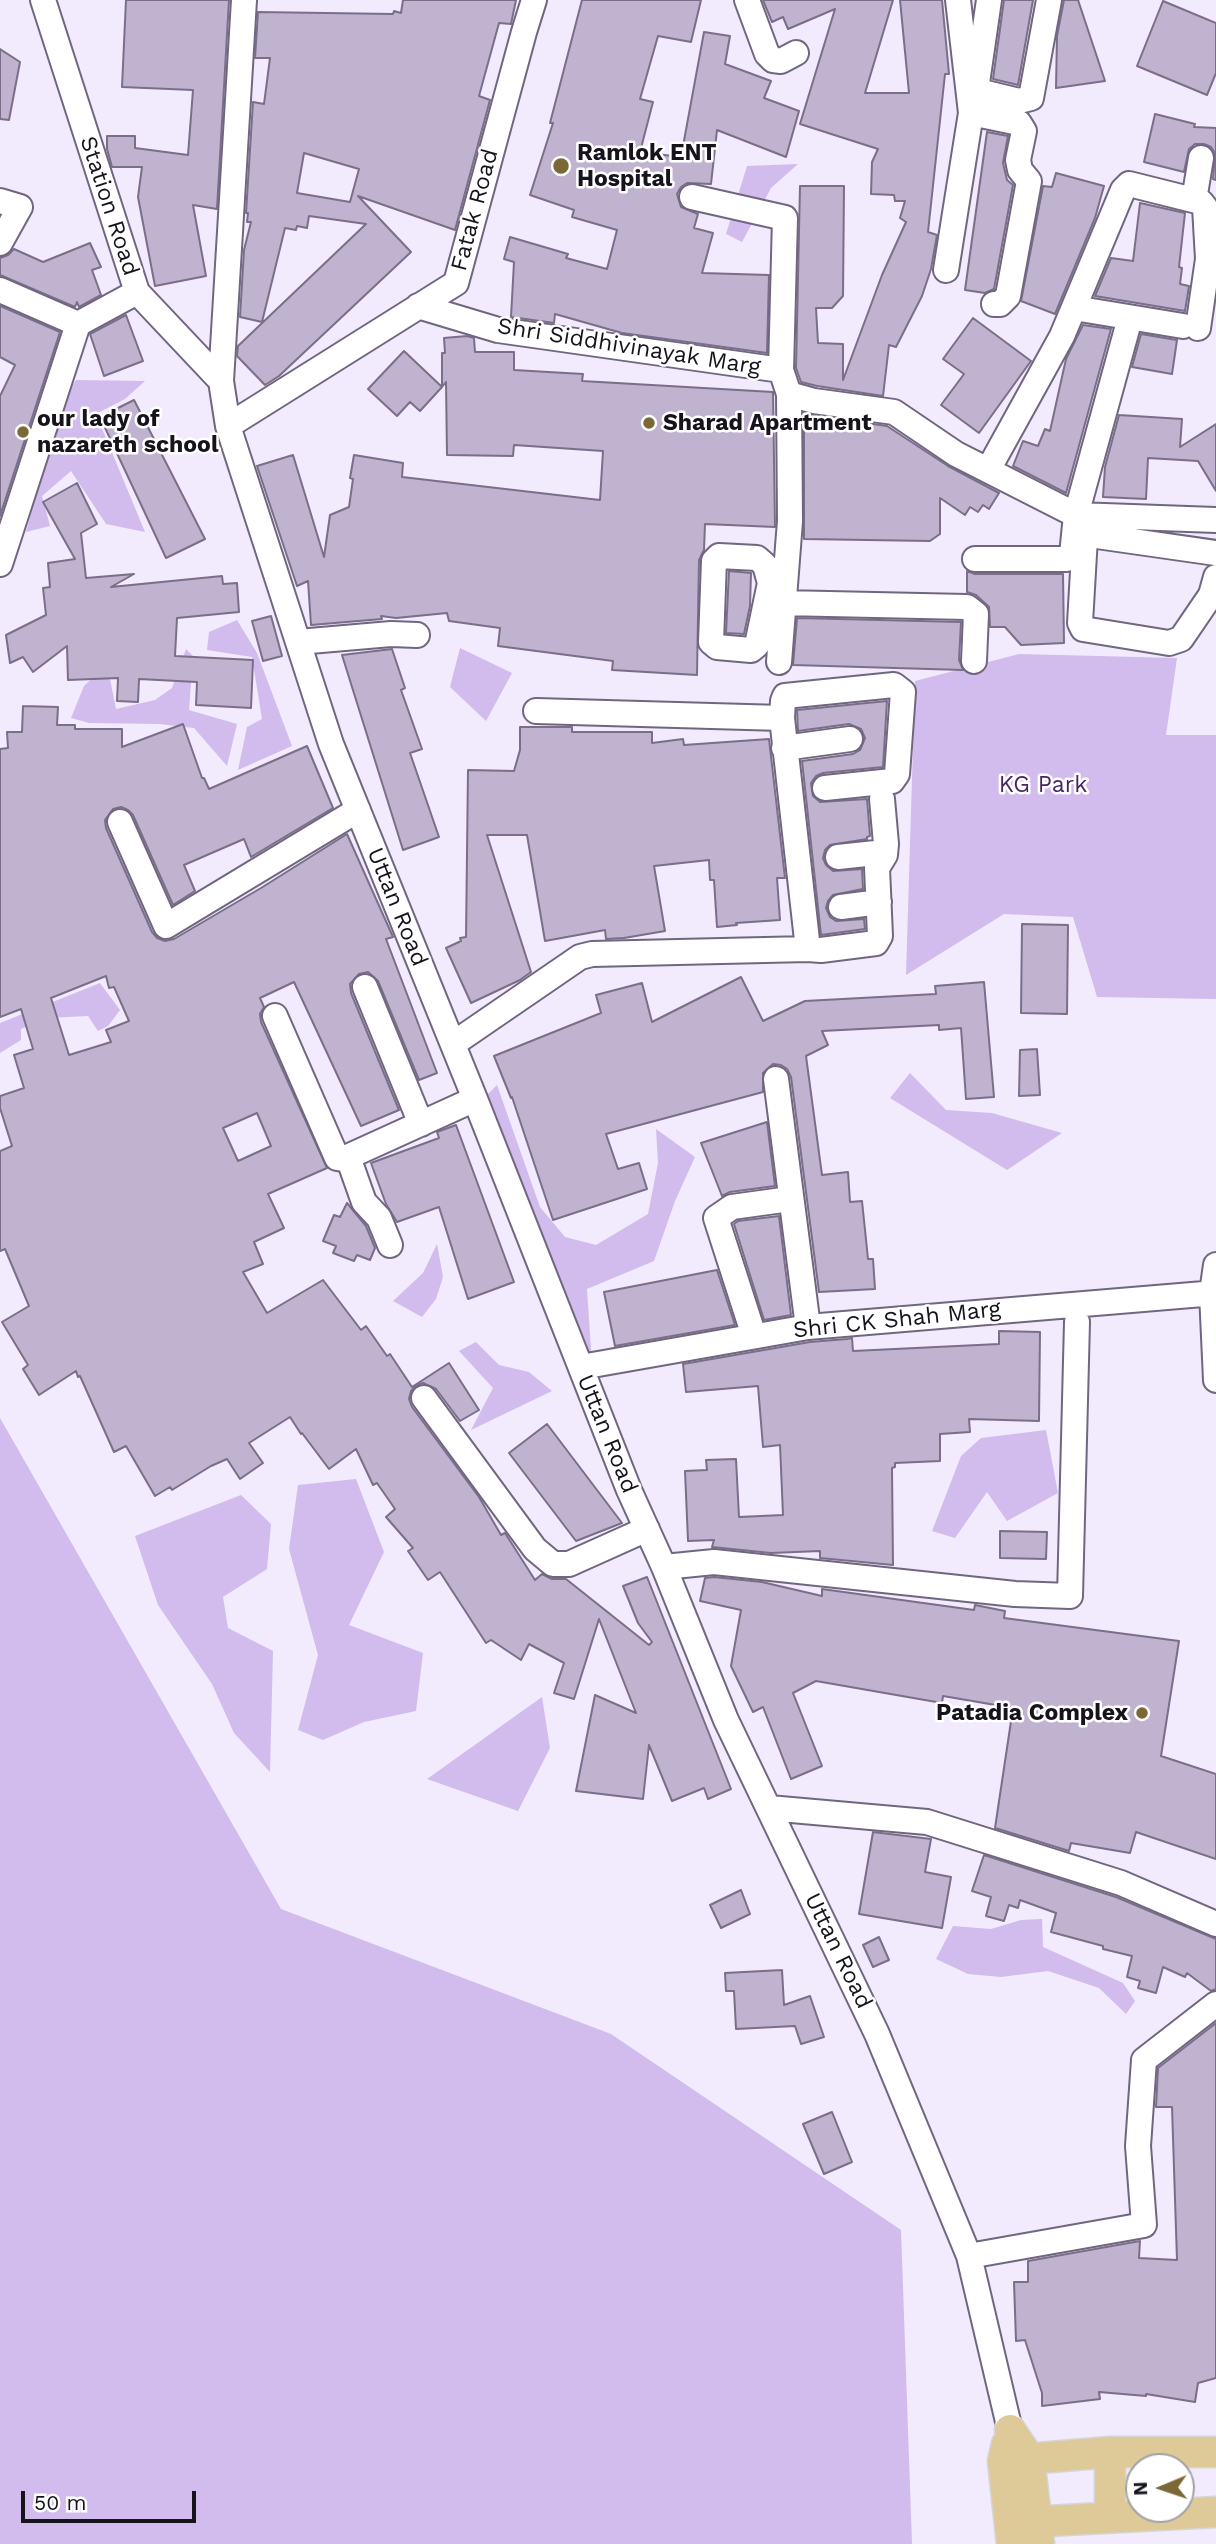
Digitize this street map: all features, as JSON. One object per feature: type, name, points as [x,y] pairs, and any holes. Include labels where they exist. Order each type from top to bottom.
[{"type":"main road","name":"Uttan Road","points":[[1010,2430],[1024,2533],[1110,2517],[1216,2512]]},
{"type":"main road","points":[[1016,2460],[1110,2452],[1216,2452]]},
{"type":"main road","points":[[1110,2452],[1110,2517]]},
{"type":"street","name":"Station Road","points":[[43,0],[137,292],[221,381]]},
{"type":"street","points":[[228,426],[221,381],[244,0]]},
{"type":"street","name":"Fatak Road","points":[[228,426],[456,283],[534,0]]},
{"type":"street","points":[[747,0],[767,54],[773,60],[781,61],[796,53]]},
{"type":"street","points":[[946,270],[971,114],[958,0]]},
{"type":"street","points":[[989,0],[977,83],[982,92],[1019,102],[1031,98],[1049,0]]},
{"type":"street","points":[[971,114],[1019,123],[1024,131],[1018,160],[1020,170],[1029,181],[1008,296],[1000,304],[994,304]]},
{"type":"street","points":[[1194,200],[1201,158]]},
{"type":"street","points":[[988,470],[1062,336],[1123,190],[1129,184],[1201,202],[1205,207],[1212,260],[1191,327],[1074,308]]},
{"type":"street","points":[[692,197],[785,218],[785,382],[790,521],[779,590],[779,662]]},
{"type":"street","points":[[0,201],[20,206],[0,243]]},
{"type":"street","points":[[0,290],[78,324]]},
{"type":"street","points":[[0,564],[5,536],[78,324],[137,292]]},
{"type":"street","name":"Shri Siddhivinayak Marg","points":[[418,306],[498,330],[785,382],[814,401],[894,412],[956,454],[1084,522],[1216,520]]},
{"type":"street","points":[[975,559],[1067,559],[1072,555],[1084,522],[1130,318]]},
{"type":"street","name":"Uttan Road","points":[[228,426],[331,744],[581,1367],[726,1720],[877,2034],[969,2256],[1010,2430]]},
{"type":"street","points":[[1084,522],[1216,553]]},
{"type":"street","points":[[1084,522],[1080,623],[1083,629],[1169,643],[1181,639],[1211,595],[1216,577]]},
{"type":"street","points":[[779,590],[967,607],[975,614],[974,661]]},
{"type":"street","points":[[298,642],[391,634],[417,635]]},
{"type":"street","points":[[808,949],[784,748],[783,701],[785,696],[894,685],[903,692],[897,774],[892,781],[825,788]]},
{"type":"street","points":[[536,711],[782,718]]},
{"type":"street","points":[[784,748],[849,739]]},
{"type":"street","points":[[453,1044],[580,957],[592,954],[821,950],[876,943],[880,936],[877,868],[885,852],[882,799]]},
{"type":"street","points":[[120,822],[166,926],[358,810]]},
{"type":"street","points":[[838,857],[885,852]]},
{"type":"street","points":[[841,907],[878,902]]},
{"type":"street","points":[[365,987],[421,1124]]},
{"type":"street","points":[[275,1016],[337,1158],[348,1157],[475,1099]]},
{"type":"street","points":[[776,1079],[808,1327]]},
{"type":"street","points":[[348,1157],[364,1202],[379,1218],[390,1245]]},
{"type":"street","points":[[754,1336],[716,1218],[732,1207],[790,1199]]},
{"type":"street","points":[[1216,1265],[1216,1380]]},
{"type":"street","name":"Shri CK Shah Marg","points":[[581,1367],[808,1327],[1214,1293]]},
{"type":"street","points":[[664,1567],[714,1562],[1015,1594],[1070,1596],[1077,1322]]},
{"type":"street","points":[[424,1398],[535,1549],[553,1564],[569,1564],[647,1529]]},
{"type":"street","points":[[769,1808],[927,1822],[1121,1883],[1216,1924]]},
{"type":"street","points":[[969,2256],[1144,2225],[1138,2146],[1144,2060],[1216,2004]]},
{"type":"green space","points":[[798,164],[771,188],[742,242],[726,234],[747,166]]},
{"type":"green space","points":[[76,380],[145,381],[125,399],[96,414],[145,532],[106,524],[71,471],[42,496],[50,526],[26,532],[60,406]]},
{"type":"green space","points":[[237,620],[257,653],[292,746],[238,770],[247,727],[262,719],[252,657],[207,650],[209,632]]},
{"type":"green space","points":[[460,648],[512,673],[486,721],[450,687]]},
{"type":"green space","points":[[186,649],[193,656],[189,710],[237,724],[227,766],[194,728],[159,724],[89,723],[71,718],[84,686],[107,664],[116,709],[155,700],[172,688]]},
{"type":"green space","name":"KG Park","points":[[1019,654],[1177,658],[1166,735],[1216,735],[1216,999],[1097,997],[1073,917],[1004,914],[906,975],[915,681]]},
{"type":"green space","points":[[100,983],[120,1010],[108,1026],[98,1031],[88,1016],[47,1018],[21,1029],[21,1040],[0,1053],[0,1023]]},
{"type":"green space","points":[[910,1073],[946,1110],[992,1113],[1062,1133],[1007,1170],[890,1098]]},
{"type":"green space","points":[[497,1085],[540,1207],[565,1237],[596,1245],[648,1214],[658,1163],[656,1129],[695,1157],[675,1201],[654,1261],[587,1289],[592,1365],[483,1099]]},
{"type":"green space","points":[[437,1244],[443,1277],[436,1299],[422,1317],[393,1301],[423,1273]]},
{"type":"green space","points":[[476,1342],[499,1365],[529,1372],[552,1391],[471,1430],[493,1388],[459,1351]]},
{"type":"green space","points":[[0,1418],[281,1909],[611,2034],[901,2230],[912,2544],[0,2544]]},
{"type":"green space","points":[[1046,1430],[1058,1493],[1007,1521],[987,1492],[955,1538],[932,1531],[961,1456],[981,1438]]},
{"type":"green space","points":[[356,1479],[384,1552],[349,1625],[423,1653],[416,1711],[364,1722],[323,1740],[298,1730],[318,1655],[289,1549],[298,1485]]},
{"type":"green space","points":[[241,1495],[271,1524],[267,1569],[223,1597],[228,1628],[273,1651],[270,1772],[234,1733],[212,1684],[158,1605],[135,1536]]},
{"type":"green space","points":[[542,1697],[550,1748],[518,1811],[427,1779]]},
{"type":"green space","points":[[1042,1919],[1043,1947],[1123,1983],[1135,2001],[1126,2014],[1099,1988],[1048,1971],[1001,1977],[968,1974],[936,1959],[953,1926],[991,1929],[1021,1920]]},
{"type":"building","points":[[126,0],[229,0],[217,209],[193,205],[206,276],[155,286],[138,197],[142,167],[112,167],[107,136],[135,136],[135,148],[188,155],[193,90],[122,87]]},
{"type":"building","points":[[403,0],[516,0],[511,24],[499,23],[479,96],[490,100],[455,230],[358,196],[411,252],[279,376],[265,385],[237,356],[238,346],[366,224],[309,216],[307,228],[285,228],[262,322],[240,317],[244,250],[251,222],[247,222],[246,213],[253,102],[264,104],[270,58],[255,58],[258,12],[401,13]],"holes":[[[304,153],[359,169],[350,202],[297,193]]]},
{"type":"building","points":[[582,0],[701,0],[691,42],[658,36],[640,99],[653,102],[640,152],[681,157],[704,32],[730,36],[725,64],[771,81],[764,98],[799,111],[786,157],[717,130],[711,184],[687,183],[677,194],[681,207],[698,214],[694,228],[713,233],[702,273],[769,275],[767,353],[622,333],[555,314],[554,323],[511,317],[514,262],[504,259],[510,237],[568,254],[566,258],[607,269],[617,230],[572,217],[574,210],[530,195],[553,123],[550,123]]},
{"type":"building","points":[[763,0],[893,0],[865,93],[909,93],[900,0],[942,0],[949,74],[945,74],[928,232],[937,235],[931,269],[922,296],[896,347],[889,345],[883,396],[801,382],[796,368],[800,186],[844,186],[843,296],[832,308],[816,308],[818,343],[843,344],[843,380],[882,275],[906,222],[900,218],[905,201],[895,201],[894,195],[871,194],[872,162],[878,149],[800,124],[835,9],[788,29],[783,17],[772,22]]},
{"type":"building","points":[[1004,0],[1033,0],[1018,85],[993,79]]},
{"type":"building","points":[[1064,0],[1078,0],[1105,81],[1056,88],[1057,36]]},
{"type":"building","points":[[1163,1],[1216,23],[1216,73],[1207,95],[1137,66]]},
{"type":"building","points":[[0,49],[20,62],[9,120],[0,119]]},
{"type":"building","points":[[1155,114],[1195,124],[1194,127],[1216,128],[1216,180],[1213,179],[1215,153],[1211,147],[1204,144],[1195,144],[1189,149],[1184,172],[1144,162]]},
{"type":"building","points":[[987,132],[1008,136],[1003,163],[1007,180],[1013,185],[994,289],[985,293],[965,290]]},
{"type":"building","points":[[1056,173],[1104,186],[1095,218],[1055,314],[1021,301],[1043,186],[1052,187]]},
{"type":"building","points":[[1140,203],[1185,213],[1179,267],[1182,268],[1180,284],[1189,286],[1185,311],[1095,296],[1111,258],[1133,261]]},
{"type":"building","points":[[90,243],[101,267],[92,270],[101,295],[79,307],[77,302],[75,307],[0,275],[0,258],[14,249],[43,262]]},
{"type":"building","name":"our lady of nazareth school","points":[[0,306],[60,332],[0,516],[0,396],[15,365],[0,357]]},
{"type":"building","points":[[126,315],[143,361],[104,376],[90,334]]},
{"type":"building","points":[[973,318],[1031,361],[979,433],[941,405],[964,374],[943,359]]},
{"type":"building","points":[[1083,325],[1111,329],[1066,493],[1013,466],[1023,441],[1038,446],[1045,429],[1050,431],[1066,359]]},
{"type":"building","points":[[1141,334],[1177,340],[1172,374],[1132,367]]},
{"type":"building","points":[[444,338],[474,338],[475,352],[514,352],[514,370],[583,374],[582,381],[773,392],[775,527],[705,524],[704,550],[699,560],[697,675],[612,670],[613,661],[498,646],[500,628],[449,621],[447,613],[396,618],[381,616],[382,619],[311,625],[308,581],[297,586],[257,466],[293,455],[324,557],[330,515],[349,507],[354,455],[403,463],[402,477],[600,500],[603,451],[514,445],[513,456],[447,455],[446,382],[442,387]]},
{"type":"building","points":[[404,351],[442,387],[420,411],[410,402],[397,416],[368,389]]},
{"type":"building","points":[[134,400],[205,539],[166,558],[100,417]]},
{"type":"building","points":[[804,414],[887,426],[948,466],[999,493],[989,509],[983,505],[978,512],[970,507],[965,515],[940,498],[940,534],[930,541],[804,539]]},
{"type":"building","points":[[1119,415],[1182,419],[1180,447],[1216,424],[1216,491],[1198,461],[1148,458],[1146,499],[1103,497],[1105,467]]},
{"type":"building","points":[[77,483],[97,524],[81,533],[86,578],[134,574],[111,587],[222,576],[223,584],[237,583],[239,612],[177,618],[175,656],[253,660],[251,708],[196,705],[197,682],[139,679],[138,702],[117,701],[118,678],[68,680],[67,646],[33,672],[23,657],[10,663],[6,635],[46,615],[43,588],[50,587],[48,563],[75,559],[43,502]]},
{"type":"building","points":[[729,571],[751,573],[750,606],[744,634],[726,633]]},
{"type":"building","points":[[967,571],[975,574],[1063,574],[1064,643],[1021,645],[1005,627],[990,627],[989,607],[976,595],[967,592]]},
{"type":"building","points":[[271,616],[282,656],[263,661],[252,621]]},
{"type":"building","points":[[797,618],[961,622],[959,660],[963,670],[793,665]]},
{"type":"building","points":[[392,649],[405,688],[401,690],[422,749],[410,753],[439,837],[403,850],[342,655]]},
{"type":"building","points":[[887,701],[883,767],[823,773],[816,776],[811,783],[813,796],[820,802],[867,799],[870,836],[867,839],[830,845],[823,858],[833,871],[862,869],[863,889],[833,895],[826,908],[830,917],[836,921],[864,919],[865,929],[821,935],[802,761],[853,754],[860,750],[865,738],[861,729],[849,724],[798,731],[797,710]]},
{"type":"building","points":[[23,706],[58,707],[57,725],[75,725],[75,729],[122,729],[122,747],[183,724],[202,778],[209,789],[307,746],[333,808],[251,857],[244,839],[184,865],[195,891],[173,905],[133,815],[121,807],[113,809],[105,820],[106,828],[152,932],[165,941],[174,939],[261,888],[347,834],[393,937],[386,939],[437,1073],[419,1080],[378,981],[368,972],[359,974],[350,984],[351,993],[399,1110],[361,1126],[294,982],[260,998],[264,1007],[260,1014],[261,1022],[327,1168],[268,1194],[284,1228],[254,1242],[263,1264],[243,1272],[267,1313],[323,1280],[361,1330],[366,1326],[387,1356],[390,1354],[412,1387],[449,1363],[479,1410],[460,1421],[436,1389],[423,1383],[411,1391],[409,1399],[412,1407],[479,1497],[501,1535],[505,1533],[535,1580],[542,1574],[552,1579],[566,1579],[649,1645],[652,1642],[638,1623],[623,1586],[647,1577],[731,1789],[708,1799],[704,1788],[672,1801],[649,1745],[643,1799],[576,1791],[595,1695],[636,1713],[599,1619],[574,1699],[554,1693],[564,1663],[529,1644],[521,1660],[491,1640],[486,1643],[440,1572],[428,1580],[408,1551],[413,1548],[386,1517],[395,1509],[377,1483],[373,1485],[356,1449],[329,1469],[290,1417],[249,1443],[263,1463],[240,1479],[227,1459],[172,1490],[170,1487],[155,1496],[126,1446],[114,1452],[76,1371],[39,1395],[23,1369],[28,1365],[2,1322],[29,1306],[5,1249],[0,1251],[0,1151],[12,1146],[0,1108],[0,1096],[24,1088],[14,1055],[33,1049],[21,1009],[0,1017],[0,749],[8,748],[7,732],[22,732]],"holes":[[[106,976],[109,988],[114,987],[129,1021],[106,1030],[111,1042],[69,1055],[51,998]],[[257,1113],[271,1146],[238,1161],[223,1128]]]},
{"type":"building","points":[[520,727],[572,727],[572,732],[652,732],[652,743],[683,739],[684,745],[769,739],[785,878],[777,878],[780,920],[717,927],[714,880],[710,880],[709,860],[654,866],[665,931],[606,939],[605,930],[545,941],[527,835],[487,835],[531,972],[471,1003],[446,948],[466,937],[468,770],[514,771],[520,750]]},
{"type":"building","points":[[1022,924],[1068,925],[1067,1014],[1021,1013]]},
{"type":"building","points":[[741,977],[763,1021],[805,1001],[936,994],[935,986],[984,982],[994,1097],[966,1099],[961,1028],[939,1030],[939,1025],[822,1031],[828,1045],[806,1056],[822,1175],[848,1172],[850,1202],[862,1201],[868,1259],[873,1259],[875,1289],[819,1292],[791,1077],[781,1065],[773,1064],[763,1073],[763,1092],[606,1134],[618,1169],[639,1163],[647,1189],[553,1220],[512,1097],[494,1056],[601,1013],[596,995],[642,983],[652,1022]]},
{"type":"building","points":[[1037,1049],[1040,1095],[1019,1096],[1020,1050]]},
{"type":"building","points":[[767,1122],[775,1186],[730,1192],[722,1196],[701,1143]]},
{"type":"building","points":[[456,1125],[514,1282],[468,1299],[439,1207],[397,1222],[386,1204],[371,1163],[439,1138],[437,1132]]},
{"type":"building","points":[[347,1203],[366,1226],[375,1248],[370,1260],[357,1255],[354,1261],[333,1253],[336,1246],[323,1241],[334,1215],[340,1217]]},
{"type":"building","points":[[779,1216],[791,1315],[764,1320],[734,1224],[738,1221]]},
{"type":"building","points":[[717,1270],[735,1325],[615,1346],[604,1292]]},
{"type":"building","points":[[999,1331],[1040,1332],[1039,1421],[969,1419],[970,1432],[940,1434],[940,1461],[895,1463],[892,1468],[893,1565],[820,1558],[820,1551],[771,1553],[712,1547],[714,1540],[688,1541],[685,1471],[707,1470],[706,1460],[736,1459],[739,1517],[783,1515],[780,1445],[763,1447],[758,1386],[686,1392],[683,1364],[810,1342],[852,1338],[853,1351],[999,1344]]},
{"type":"building","points":[[547,1424],[622,1523],[576,1541],[509,1453]]},
{"type":"building","points":[[1000,1531],[1047,1532],[1046,1559],[1000,1558]]},
{"type":"building","points":[[705,1578],[762,1582],[822,1596],[822,1589],[974,1610],[975,1605],[1005,1611],[1004,1618],[1179,1641],[1161,1756],[1216,1774],[1216,1859],[1136,1832],[1130,1853],[1071,1843],[1069,1851],[995,1828],[1013,1708],[943,1696],[942,1703],[816,1681],[793,1693],[822,1766],[791,1779],[763,1707],[753,1712],[731,1666],[741,1610],[700,1601]]},
{"type":"building","points":[[873,1832],[931,1839],[925,1872],[951,1877],[942,1928],[859,1914]]},
{"type":"building","points":[[984,1855],[1116,1897],[1216,1939],[1216,1989],[1211,1991],[1187,1973],[1185,1977],[1163,1967],[1156,1993],[1138,1988],[1140,1981],[1127,1977],[1132,1956],[1051,1932],[1056,1913],[1020,1900],[1018,1908],[1009,1905],[1004,1921],[986,1916],[991,1897],[972,1891]]},
{"type":"building","points":[[741,1890],[750,1914],[721,1928],[710,1905]]},
{"type":"building","points":[[879,1937],[889,1960],[873,1967],[863,1945]]},
{"type":"building","points":[[782,1970],[784,2005],[810,1996],[824,2037],[801,2044],[795,2026],[736,2029],[734,1991],[726,1991],[725,1973]]},
{"type":"building","points":[[1216,2023],[1216,2378],[1198,2383],[1195,2402],[1146,2394],[1099,2392],[1100,2399],[1042,2406],[1042,2393],[1025,2340],[1016,2341],[1014,2282],[1028,2282],[1028,2261],[1140,2241],[1139,2258],[1177,2260],[1172,2107],[1156,2107],[1158,2068]]},
{"type":"building","points":[[832,2112],[852,2162],[824,2174],[803,2124]]},
{"type":"place","name":"Ramlok ENT Hospital","points":[[561,166]]},
{"type":"place","name":"Sharad Apartment","points":[[649,423]]},
{"type":"place","name":"our lady of nazareth school","points":[[23,432]]},
{"type":"place","name":"Patadia Complex","points":[[1142,1713]]}]
